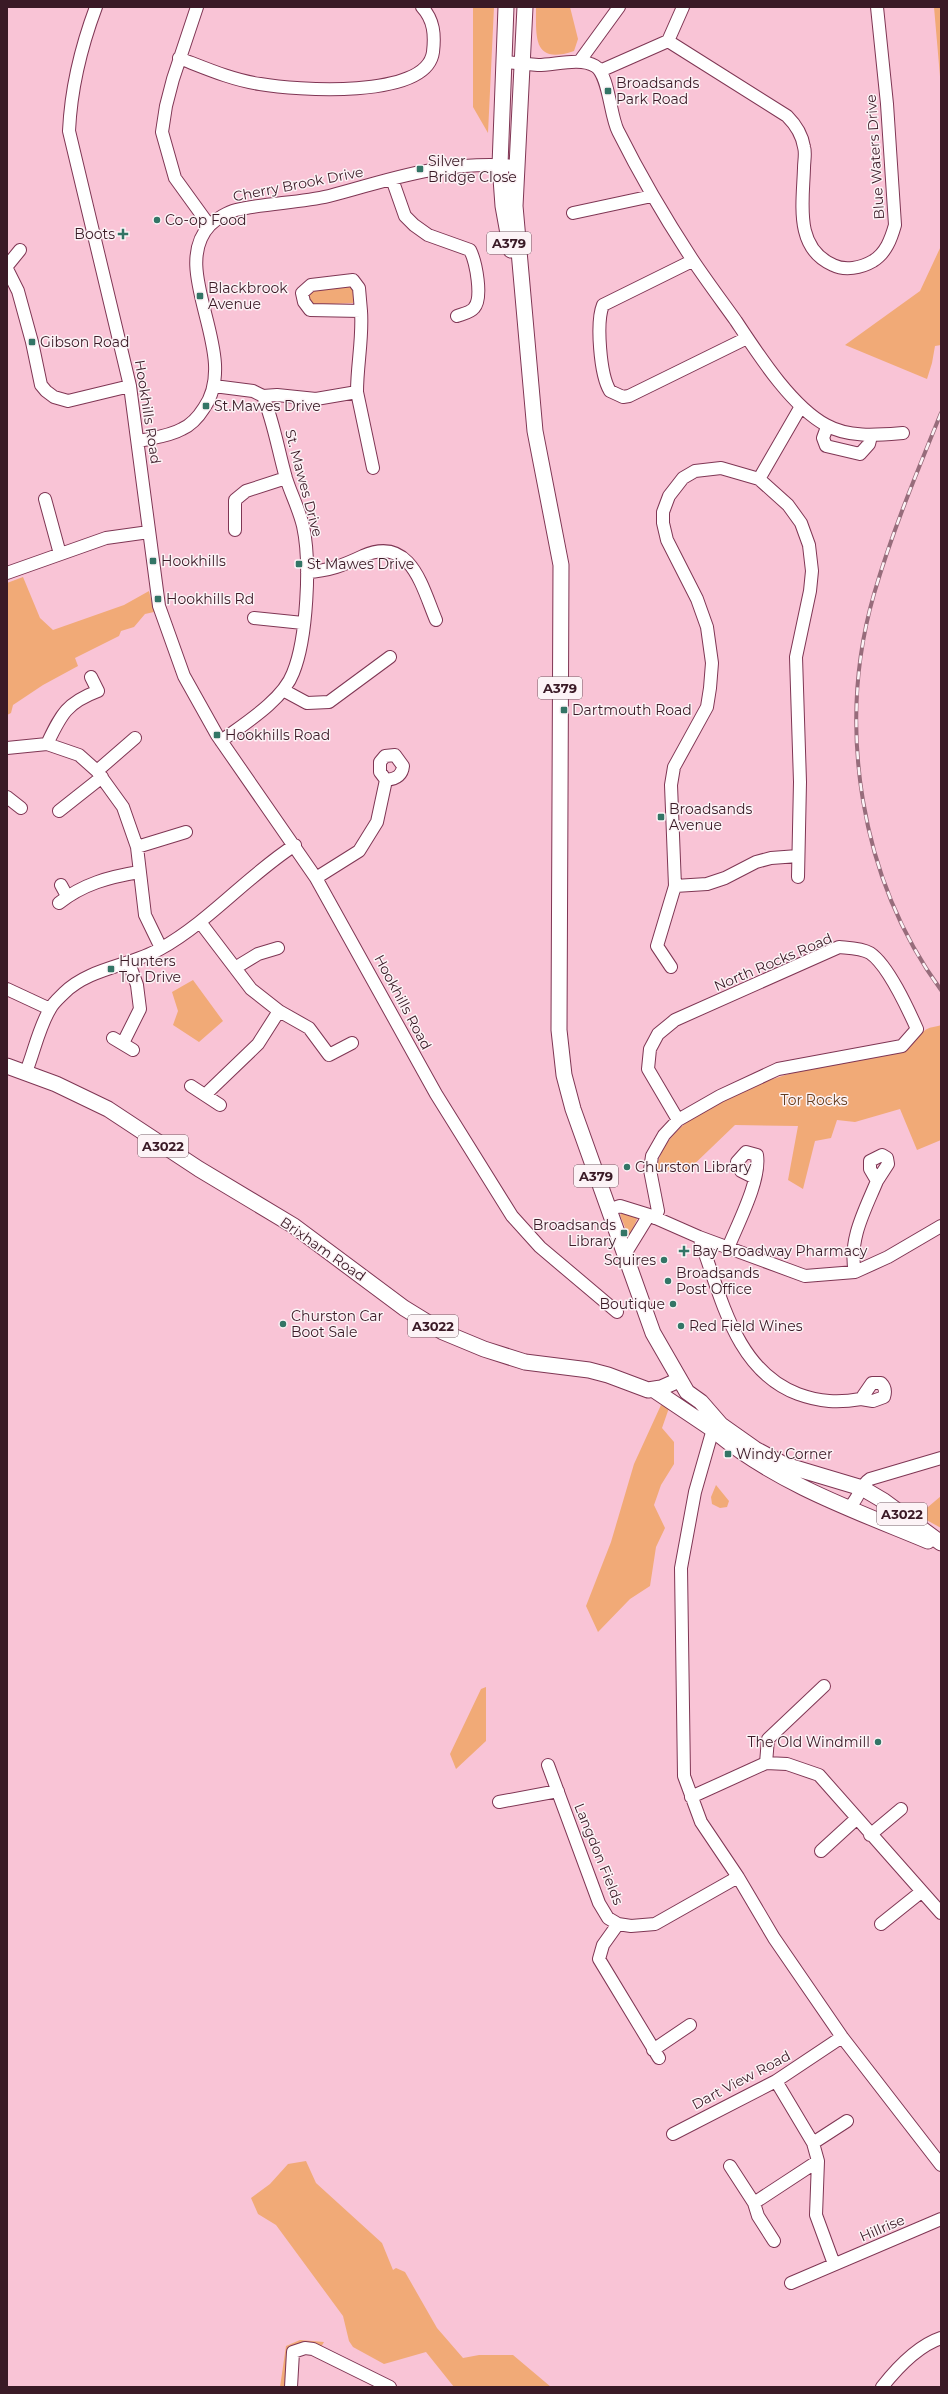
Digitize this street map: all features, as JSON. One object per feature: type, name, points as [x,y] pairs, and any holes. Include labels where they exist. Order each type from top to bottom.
[{"type":"main road","name":"A379","points":[[506,7],[505,68],[500,165],[503,206],[508,233],[525,301]]},
{"type":"main road","name":"A379","points":[[525,14],[515,206],[525,301],[535,431],[561,565],[559,1030],[561,1051],[564,1075],[573,1109],[608,1210],[653,1333],[683,1386]]},
{"type":"main road","name":"Brixham Road","points":[[7,1066],[83,1095],[108,1109],[199,1169],[294,1226],[404,1308],[443,1332],[484,1349],[525,1362],[589,1370],[654,1390],[716,1428]]},
{"type":"main road","points":[[654,1390],[683,1386],[716,1428]]},
{"type":"main road","name":"A3022","points":[[716,1428],[785,1465],[862,1488],[889,1504],[941,1543]]},
{"type":"main road","name":"A3022","points":[[716,1428],[752,1459],[848,1508],[941,1546]]},
{"type":"street","name":"Hookhills Road","points":[[96,7],[78,63],[70,106],[69,131],[130,386],[139,441],[159,606],[172,649],[184,676],[221,740],[295,845],[316,878],[436,1094],[512,1216],[540,1248],[617,1312]]},
{"type":"street","points":[[139,441],[182,430],[201,412],[211,396],[214,386],[216,368],[213,344],[199,292],[197,274],[200,243],[209,225],[175,178],[162,132],[166,106],[179,58],[197,7]]},
{"type":"street","points":[[179,58],[216,73],[260,84],[313,90],[383,86],[418,75],[433,55],[434,28],[422,7]]},
{"type":"street","points":[[579,62],[619,7]]},
{"type":"street","points":[[600,70],[668,41],[683,7]]},
{"type":"street","name":"Blue Waters Drive","points":[[668,41],[787,116],[798,127],[805,148],[803,207],[806,239],[815,253],[825,262],[837,267],[861,267],[881,255],[891,239],[894,226],[887,104],[877,7]]},
{"type":"street","points":[[505,68],[522,63],[539,64],[579,62],[589,63],[600,70],[616,128],[652,196],[692,260],[747,338],[800,408],[828,426],[872,436],[903,433]]},
{"type":"street","name":"Cherry Brook Drive","points":[[209,225],[236,210],[328,196],[392,179],[444,168],[470,165],[516,166]]},
{"type":"street","points":[[392,179],[405,216],[428,235],[470,250],[477,272],[477,304],[473,310],[457,316]]},
{"type":"street","points":[[573,213],[652,196]]},
{"type":"street","points":[[20,250],[7,268],[18,291],[32,342],[41,385],[54,398],[68,401],[130,386]]},
{"type":"street","points":[[692,260],[603,305],[599,314],[599,323],[605,378],[610,391],[623,397],[629,396],[747,338]]},
{"type":"street","points":[[361,311],[310,310],[304,302],[302,293],[311,285],[353,280],[359,288],[361,311],[362,330],[358,349],[356,392],[373,468]]},
{"type":"street","points":[[214,386],[253,391],[263,396],[277,395],[316,399],[356,392]]},
{"type":"street","name":"St. Mawes Drive","points":[[221,740],[258,713],[283,690],[293,673],[303,623],[307,572],[303,525],[286,478],[277,439],[263,396]]},
{"type":"street","points":[[759,479],[800,408]]},
{"type":"street","points":[[828,426],[823,438],[826,446],[840,450],[860,454],[869,444],[872,436]]},
{"type":"street","points":[[671,967],[657,946],[675,886],[671,785],[674,766],[707,707],[712,664],[707,627],[697,599],[667,540],[663,524],[663,512],[675,487],[683,478],[694,471],[720,468],[759,479],[776,492],[801,523],[812,556],[810,592],[796,657],[800,782],[798,877]]},
{"type":"street","points":[[235,530],[235,500],[246,491],[286,478]]},
{"type":"street","points":[[45,499],[60,554]]},
{"type":"street","points":[[7,573],[106,538],[150,532]]},
{"type":"street","points":[[307,572],[325,571],[378,552],[389,551],[398,554],[410,562],[436,620]]},
{"type":"street","points":[[254,618],[303,623]]},
{"type":"street","points":[[283,690],[307,703],[329,702],[390,657]]},
{"type":"street","points":[[47,744],[60,716],[80,698],[98,691],[91,677]]},
{"type":"street","points":[[59,810],[99,774],[135,738]]},
{"type":"street","points":[[7,748],[47,744],[80,754],[99,774],[123,808],[137,847],[145,914],[161,948]]},
{"type":"street","points":[[316,878],[359,851],[377,822],[386,780]]},
{"type":"street","points":[[7,797],[21,808]]},
{"type":"street","points":[[137,847],[186,832]]},
{"type":"street","points":[[26,1072],[50,1009],[80,980],[129,963],[161,948],[200,922],[267,863],[295,845]]},
{"type":"street","points":[[675,886],[707,884],[725,878],[756,862],[771,858],[798,856]]},
{"type":"street","points":[[61,885],[63,900],[107,877],[139,872]]},
{"type":"street","points":[[200,922],[251,990],[279,1011],[309,1028],[325,1058],[352,1044]]},
{"type":"street","points":[[235,968],[258,954],[278,948]]},
{"type":"street","name":"North Rocks Road","points":[[652,1217],[658,1210],[650,1170],[652,1156],[664,1135],[678,1120],[720,1096],[778,1069],[902,1046],[916,1029],[900,994],[884,969],[870,954],[856,949],[839,948],[675,1020],[658,1034],[650,1049],[648,1069],[678,1120]]},
{"type":"street","points":[[123,1044],[140,1009],[137,985],[129,963]]},
{"type":"street","points":[[7,989],[50,1009]]},
{"type":"street","points":[[206,1094],[258,1044],[279,1011]]},
{"type":"street","points":[[191,1086],[206,1094],[220,1105]]},
{"type":"street","points":[[728,1248],[755,1178]]},
{"type":"street","points":[[855,1272],[852,1258],[857,1228],[877,1181]]},
{"type":"street","points":[[608,1210],[620,1206],[805,1276],[855,1272],[888,1257],[941,1226]]},
{"type":"street","points":[[625,1254],[652,1217]]},
{"type":"street","points":[[699,1237],[734,1333],[754,1365],[787,1390],[808,1397],[842,1402],[861,1399]]},
{"type":"street","points":[[716,1428],[711,1436],[695,1492],[681,1568],[684,1776],[701,1822],[738,1877],[774,1938],[842,2037],[941,2165]]},
{"type":"street","points":[[848,1508],[854,1504],[862,1488],[870,1479],[941,1458]]},
{"type":"street","points":[[766,1763],[768,1739],[824,1686]]},
{"type":"street","points":[[691,1797],[766,1763],[787,1764],[819,1775],[921,1892],[940,1909]]},
{"type":"street","name":"Langdon Fields","points":[[548,1765],[599,1902],[608,1918],[618,1924],[631,1926],[655,1924],[738,1877]]},
{"type":"street","name":"Langdon Fields","points":[[499,1802],[558,1791]]},
{"type":"street","points":[[870,1835],[901,1809]]},
{"type":"street","points":[[821,1851],[856,1819]]},
{"type":"street","points":[[881,1924],[921,1892]]},
{"type":"street","name":"Langdon Fields","points":[[618,1924],[603,1945],[599,1959],[656,2054],[690,2025]]},
{"type":"street","name":"Dart View Road","points":[[673,2134],[776,2082],[842,2037]]},
{"type":"street","points":[[776,2082],[813,2143],[818,2161],[816,2215],[834,2264]]},
{"type":"street","points":[[813,2143],[847,2121]]},
{"type":"street","points":[[754,2203],[818,2161]]},
{"type":"street","points":[[730,2166],[754,2203],[758,2216],[774,2241]]},
{"type":"street","name":"Hillrise","points":[[791,2283],[941,2219]]},
{"type":"street","points":[[882,2387],[905,2361],[924,2346],[941,2338]]},
{"type":"street","points":[[291,2387],[293,2352],[305,2348],[313,2349],[390,2387]]},
{"type":"green space","points":[[473,7],[494,7],[488,133],[473,107]]},
{"type":"green space","points":[[536,7],[570,7],[578,39],[574,51],[561,54],[551,54],[544,51],[537,38]]},
{"type":"green space","points":[[934,7],[941,7],[941,88]]},
{"type":"green space","points":[[941,246],[941,345],[935,346],[927,379],[845,345],[920,291]]},
{"type":"green space","points":[[350,285],[354,288],[356,298],[353,303],[311,305],[308,294],[313,290]]},
{"type":"green space","points":[[23,577],[40,618],[53,630],[124,605],[149,591],[154,612],[145,614],[134,627],[121,631],[119,636],[75,658],[78,666],[43,685],[13,705],[11,713],[7,715],[7,583]]},
{"type":"green space","points":[[193,980],[223,1021],[199,1042],[173,1025],[178,1011],[172,992]]},
{"type":"green space","name":"Tor Rocks","points":[[941,1025],[941,1140],[917,1150],[900,1109],[855,1122],[837,1120],[831,1138],[815,1141],[803,1189],[788,1180],[798,1126],[735,1125],[685,1173],[657,1170],[663,1150],[677,1131],[696,1115],[719,1101],[770,1080],[793,1073],[903,1052],[909,1048],[921,1033],[930,1028]]},
{"type":"green space","points":[[624,1211],[638,1217],[629,1237],[620,1215]]},
{"type":"green space","points":[[661,1405],[669,1408],[662,1428],[674,1442],[674,1464],[661,1485],[654,1505],[665,1528],[656,1547],[650,1586],[630,1599],[598,1632],[586,1606],[611,1542],[634,1464]]},
{"type":"green space","points":[[716,1485],[729,1501],[727,1507],[720,1508],[712,1504],[711,1497]]},
{"type":"green space","points":[[941,1496],[941,1528],[914,1513],[928,1507]]},
{"type":"green space","points":[[486,1687],[486,1741],[456,1769],[450,1754],[481,1689]]},
{"type":"green space","points":[[306,2161],[316,2183],[382,2243],[393,2270],[396,2268],[405,2272],[437,2328],[463,2358],[479,2355],[513,2355],[551,2387],[454,2387],[426,2352],[384,2364],[353,2347],[349,2341],[343,2316],[276,2225],[258,2214],[251,2198],[270,2184],[288,2164]]},
{"type":"green space","points":[[300,2340],[324,2342],[317,2354],[300,2354],[296,2359],[296,2387],[280,2387],[286,2346]]},
{"type":"railway","points":[[941,413],[897,525],[874,594],[863,644],[857,696],[857,748],[863,800],[874,851],[891,900],[913,947],[941,990]]},
{"type":"place","name":"Broadsands Park Road","points":[[608,91]]},
{"type":"place","name":"Silver Bridge Close","points":[[420,169]]},
{"type":"place","name":"Co-op Food","points":[[157,220]]},
{"type":"place","name":"Boots","points":[[123,234]]},
{"type":"place","name":"Blackbrook Avenue","points":[[200,296]]},
{"type":"place","name":"Gibson Road","points":[[32,342]]},
{"type":"place","name":"St.Mawes Drive","points":[[206,406]]},
{"type":"place","name":"Hookhills","points":[[153,561]]},
{"type":"place","name":"St Mawes Drive","points":[[299,564]]},
{"type":"place","name":"Hookhills Rd","points":[[158,599]]},
{"type":"place","name":"Dartmouth Road","points":[[564,710]]},
{"type":"place","name":"Hookhills Road","points":[[217,735]]},
{"type":"place","name":"Broadsands Avenue","points":[[661,817]]},
{"type":"place","name":"Hunters Tor Drive","points":[[111,969]]},
{"type":"place","name":"Churston Library","points":[[627,1167]]},
{"type":"place","name":"Broadsands Library","points":[[624,1233]]},
{"type":"place","name":"Bay Broadway Pharmacy","points":[[684,1251]]},
{"type":"place","name":"Squires","points":[[664,1260]]},
{"type":"place","name":"Broadsands Post Office","points":[[668,1281]]},
{"type":"place","name":"Boutique","points":[[673,1304]]},
{"type":"place","name":"Churston Car Boot Sale","points":[[283,1324]]},
{"type":"place","name":"Red Field Wines","points":[[681,1326]]},
{"type":"place","name":"Windy Corner","points":[[728,1454]]},
{"type":"place","name":"The Old Windmill","points":[[878,1742]]}]
